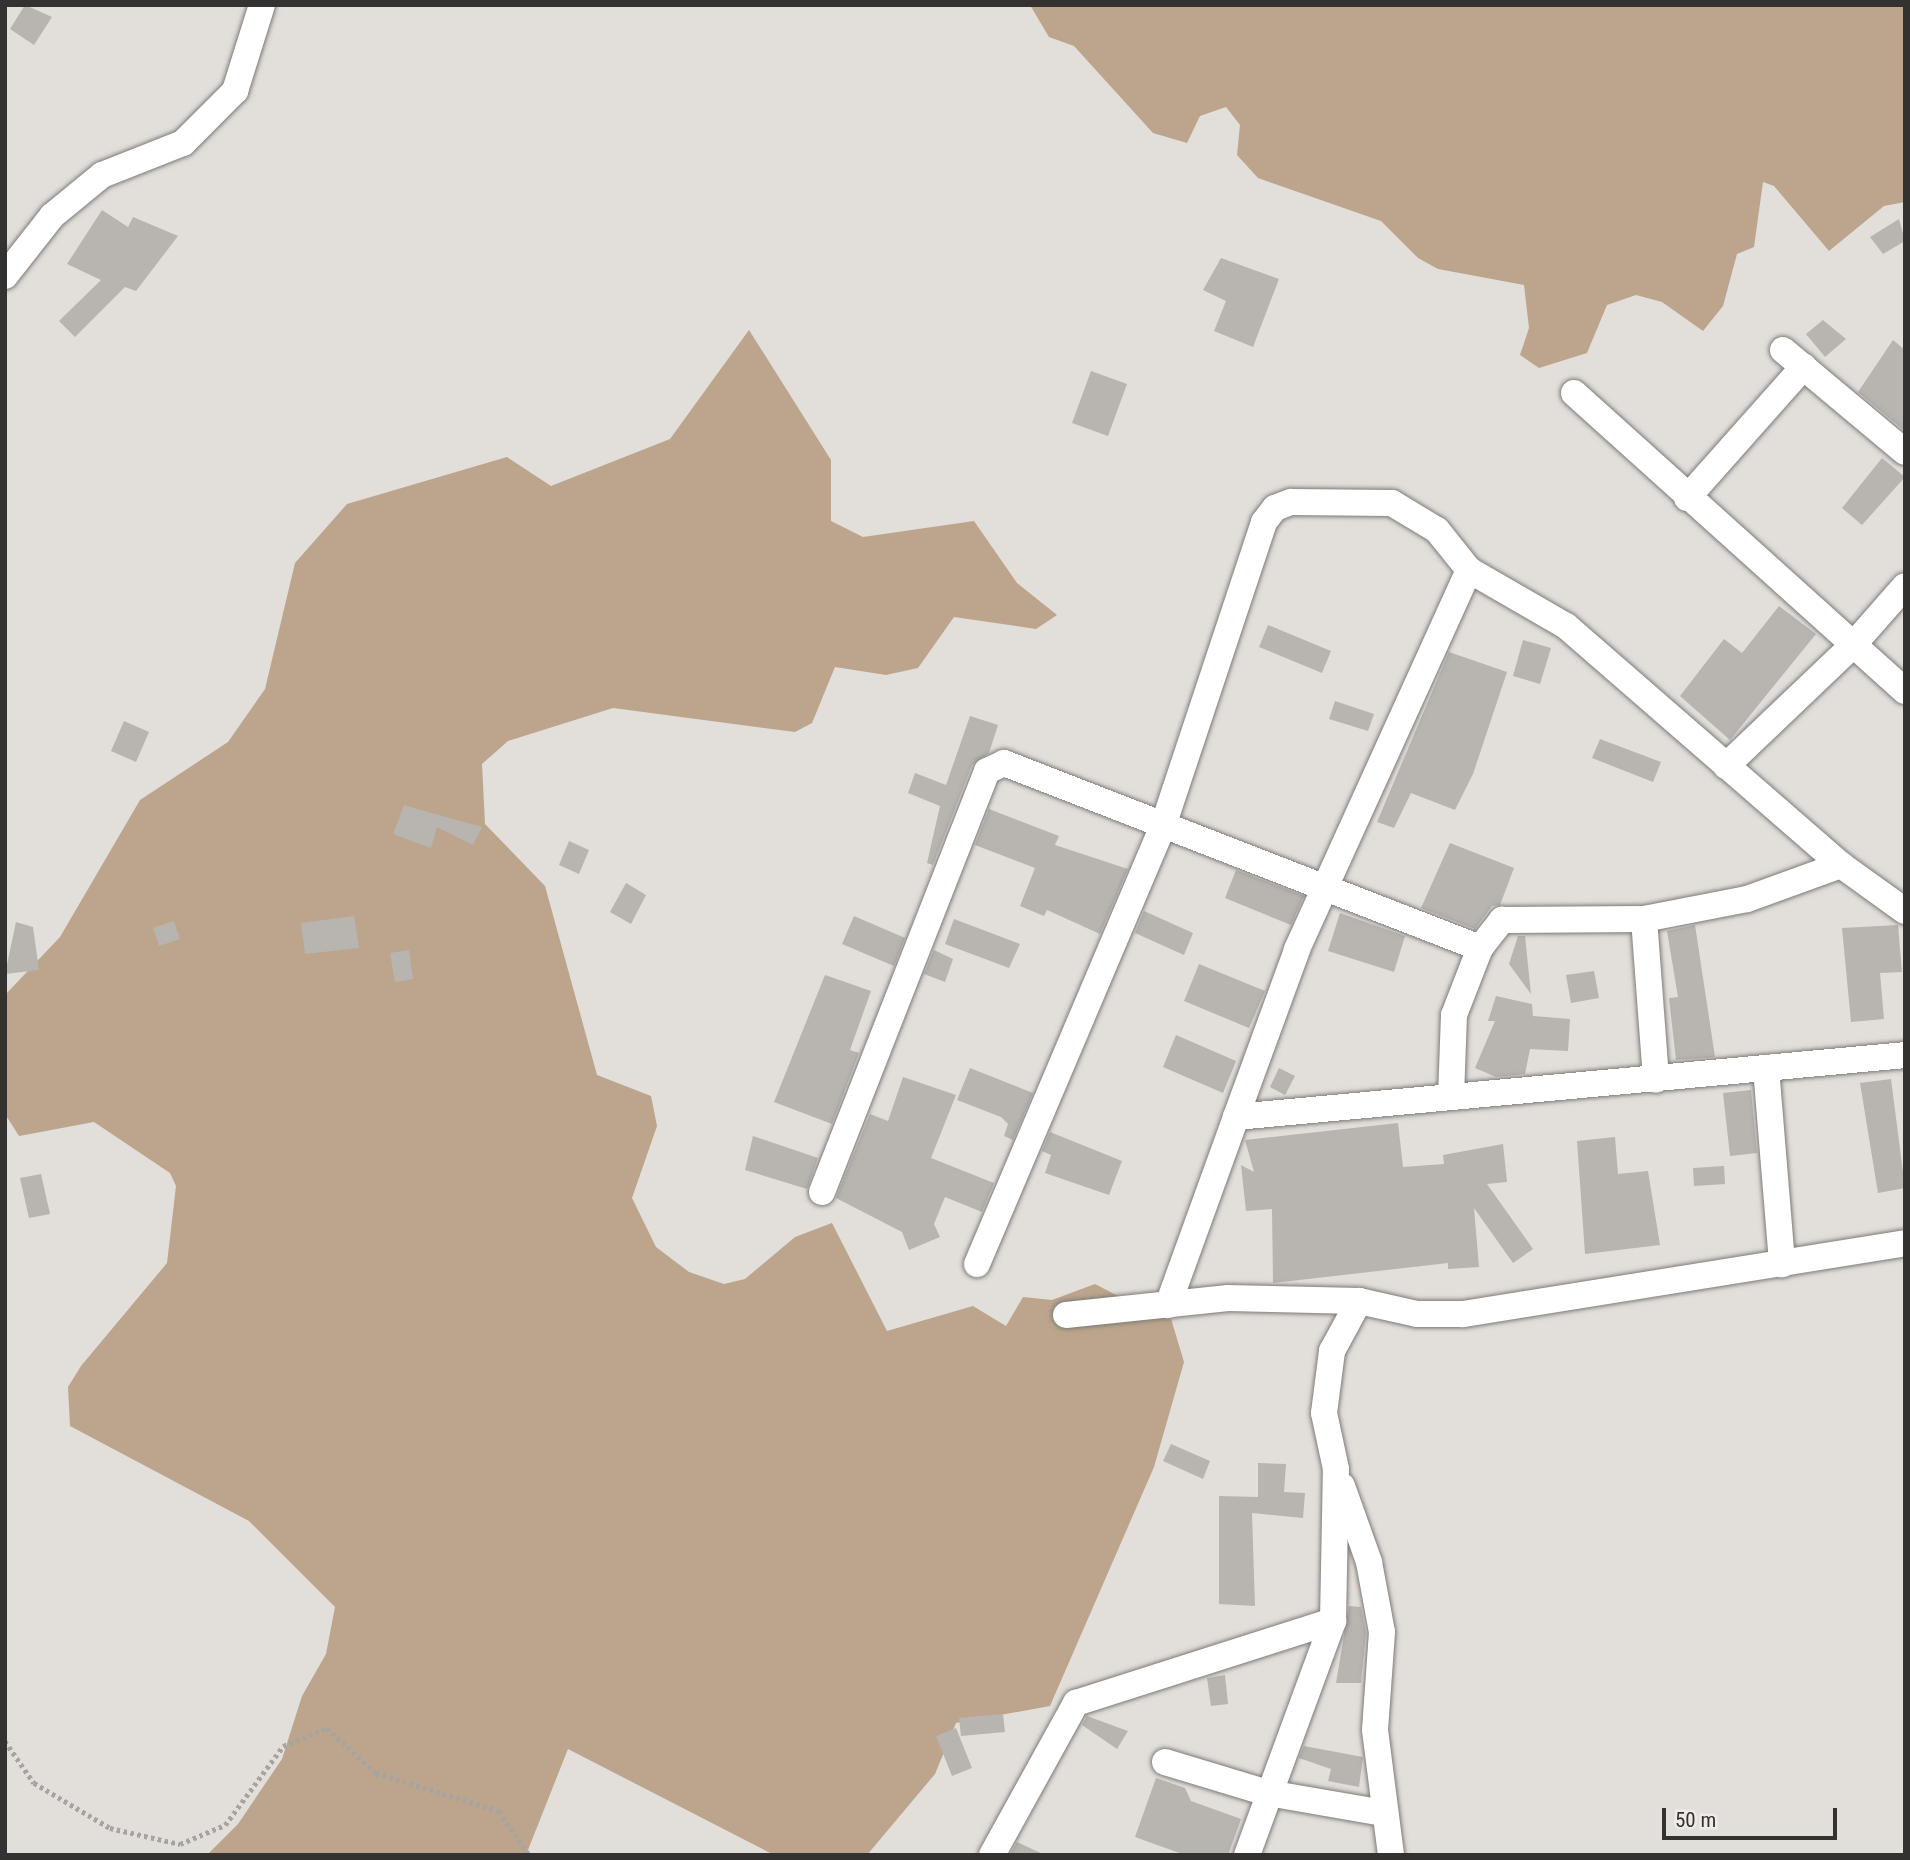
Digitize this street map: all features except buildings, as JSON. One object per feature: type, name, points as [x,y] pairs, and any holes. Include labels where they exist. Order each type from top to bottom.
[{"type":"street","points":[[5,276],[52,216],[102,175],[183,143],[235,92],[262,5]]},
{"type":"street","points":[[1783,350],[1905,452]]},
{"type":"street","points":[[1687,498],[1804,366]]},
{"type":"street","points":[[1574,393],[1687,498],[1905,691]]},
{"type":"street","points":[[977,1264],[1164,823],[1264,522],[1275,508],[1291,502],[1392,503],[1437,530],[1469,570],[1566,626],[1841,865],[1905,911]]},
{"type":"street","points":[[1168,1305],[1236,1117],[1326,886],[1469,570]]},
{"type":"street","points":[[1726,765],[1854,644],[1905,586]]},
{"type":"street","points":[[822,1192],[987,771],[1004,763],[1480,948]]},
{"type":"street","points":[[1451,1096],[1454,1015],[1480,948],[1502,920],[1515,917],[1643,919],[1747,899],[1841,865]]},
{"type":"street","points":[[1643,919],[1656,1080]]},
{"type":"street","points":[[1236,1117],[1905,1055]]},
{"type":"street","points":[[1766,1068],[1782,1264]]},
{"type":"street","points":[[1066,1315],[1228,1298],[1359,1301],[1417,1314],[1463,1314],[1905,1243]]},
{"type":"street","points":[[1359,1301],[1330,1363],[1324,1413],[1336,1469],[1369,1562],[1382,1632],[1375,1730],[1391,1855]]},
{"type":"street","points":[[1247,1855],[1333,1621],[1336,1469]]},
{"type":"street","points":[[992,1855],[1076,1703],[1333,1621]]},
{"type":"street","points":[[1165,1762],[1268,1793],[1384,1813]]},
{"type":"path","points":[[5,1741],[34,1783],[110,1828],[180,1844],[225,1825],[283,1745],[327,1728],[376,1773],[499,1811],[529,1855]]},
{"type":"shaded area","points":[[1030,5],[1905,5],[1905,202],[1884,206],[1829,251],[1774,186],[1763,182],[1754,247],[1737,254],[1723,306],[1703,331],[1662,302],[1636,295],[1607,305],[1587,353],[1539,368],[1520,355],[1529,328],[1524,285],[1438,269],[1418,258],[1381,221],[1258,178],[1237,155],[1240,125],[1226,107],[1200,116],[1187,143],[1153,133],[1074,46],[1049,37]]},
{"type":"shaded area","points":[[749,330],[831,460],[831,521],[863,537],[974,521],[1017,583],[1057,615],[1036,629],[954,617],[918,668],[886,675],[835,667],[812,723],[795,732],[613,708],[508,741],[482,764],[485,824],[545,886],[597,1075],[651,1096],[657,1126],[632,1198],[656,1247],[689,1272],[724,1284],[745,1279],[795,1237],[832,1223],[887,1331],[973,1306],[1006,1326],[1023,1297],[1052,1300],[1095,1284],[1145,1310],[1169,1312],[1184,1362],[1154,1467],[1050,1706],[956,1723],[935,1774],[867,1855],[774,1855],[568,1749],[526,1855],[207,1855],[238,1824],[282,1759],[302,1696],[326,1654],[335,1607],[249,1521],[70,1426],[68,1387],[81,1366],[167,1263],[176,1186],[170,1173],[94,1122],[19,1136],[5,1114],[5,995],[60,937],[140,800],[228,742],[265,689],[295,563],[347,504],[507,457],[551,486],[670,439]]}]
